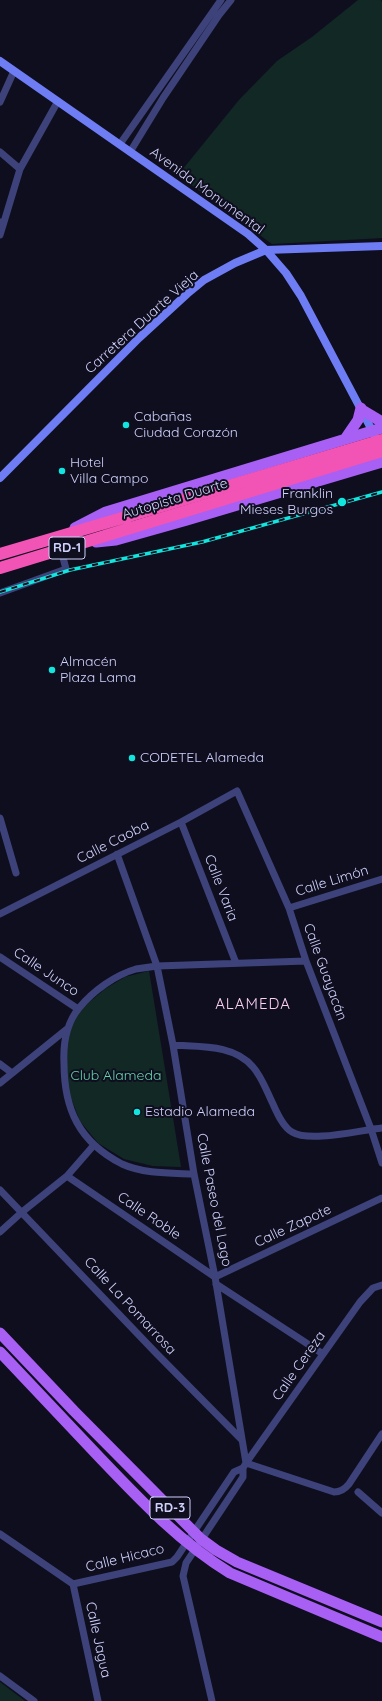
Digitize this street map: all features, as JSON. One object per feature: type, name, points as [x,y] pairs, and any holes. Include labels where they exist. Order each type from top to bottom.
[{"type":"highway","name":"Autopista Duarte","points":[[0,568],[79,544],[131,521],[382,440]]},
{"type":"highway","name":"Autopista Duarte","points":[[0,554],[63,535],[131,521],[382,451]]},
{"type":"main road","name":"Avenida Monumental","points":[[0,61],[248,234],[266,250],[286,273],[301,296],[361,409],[377,429],[382,451]]},
{"type":"main road","name":"Carretera Duarte Vieja","points":[[0,478],[139,338],[197,286],[226,268],[266,250],[382,246]]},
{"type":"main road","points":[[344,440],[358,420],[361,409],[382,422]]},
{"type":"main road","name":"Autopista Duarte","points":[[63,535],[106,512],[377,429]]},
{"type":"main road","points":[[79,544],[116,540],[382,462]]},
{"type":"main road","name":"RD-3","points":[[0,1333],[74,1411],[197,1535],[216,1550],[237,1562],[382,1622]]},
{"type":"main road","name":"RD-3","points":[[0,1352],[129,1489],[190,1546],[230,1573],[382,1637]]},
{"type":"street","points":[[120,144],[221,0]]},
{"type":"street","points":[[130,152],[162,98],[231,0]]},
{"type":"street","points":[[0,102],[14,71]]},
{"type":"street","points":[[0,235],[2,222],[20,168],[58,101]]},
{"type":"street","points":[[0,152],[20,168]]},
{"type":"street","points":[[0,594],[66,570],[61,550]]},
{"type":"street","name":"Calle Caoba","points":[[0,914],[181,822],[237,791]]},
{"type":"street","name":"Calle Guayacán","points":[[237,791],[289,908],[306,961],[371,1129],[382,1163]]},
{"type":"street","points":[[0,818],[16,874]]},
{"type":"street","name":"Calle Varia","points":[[181,822],[236,963]]},
{"type":"street","name":"Calle Paseo del Lago","points":[[117,854],[157,966],[173,1045],[194,1174],[216,1280],[245,1466]]},
{"type":"street","name":"Calle Limón","points":[[289,908],[382,879]]},
{"type":"street","name":"Calle Junco","points":[[0,957],[78,1009]]},
{"type":"street","points":[[194,1174],[159,1173],[141,1170],[124,1164],[94,1145],[82,1132],[67,1100],[64,1081],[64,1039],[68,1028],[78,1009],[97,991],[118,976],[137,969],[157,966],[306,961]]},
{"type":"street","points":[[0,1083],[68,1028]]},
{"type":"street","points":[[173,1045],[220,1048],[233,1052],[246,1060],[254,1067],[278,1116],[291,1132],[306,1136],[382,1128]]},
{"type":"street","points":[[0,1064],[12,1073]]},
{"type":"street","points":[[0,1232],[22,1212],[68,1176],[94,1145]]},
{"type":"street","name":"Calle Roble","points":[[68,1176],[323,1354]]},
{"type":"street","name":"Calle La Pomarrosa","points":[[0,1190],[156,1353],[242,1440]]},
{"type":"street","name":"Calle Zapote","points":[[216,1280],[382,1198]]},
{"type":"street","name":"Calle Cereza","points":[[197,1535],[243,1477],[245,1466],[360,1302],[373,1288],[382,1285]]},
{"type":"street","points":[[245,1466],[334,1492],[342,1490],[349,1484],[382,1434]]},
{"type":"street","points":[[358,1492],[382,1513]]},
{"type":"street","points":[[0,1534],[73,1584]]},
{"type":"street","name":"Calle Hicaco","points":[[73,1584],[172,1562],[190,1546],[197,1535]]},
{"type":"street","points":[[190,1546],[183,1576],[212,1701]]},
{"type":"street","points":[[177,1557],[186,1563]]},
{"type":"street","name":"Calle Jagua","points":[[73,1584],[98,1701]]},
{"type":"street","points":[[0,1676],[34,1701]]},
{"type":"green space","points":[[358,0],[381,0],[382,2],[382,238],[272,244],[178,175],[239,100],[277,61],[312,37]]},
{"type":"green space","name":"Club Alameda","points":[[149,971],[181,1167],[153,1166],[124,1159],[98,1143],[80,1121],[67,1088],[66,1039],[80,1010],[105,989],[125,977]]},
{"type":"green space","points":[[0,1682],[25,1701],[0,1701]]},
{"type":"railway","points":[[0,592],[70,570],[202,542],[382,492]]},
{"type":"place","name":"Cabañas Ciudad Corazón","points":[[126,425]]},
{"type":"place","name":"Hotel Villa Campo","points":[[62,471]]},
{"type":"place","name":"Franklin Mieses Burgos","points":[[342,502]]},
{"type":"place","name":"Almacén Plaza Lama","points":[[52,670]]},
{"type":"place","name":"CODETEL Alameda","points":[[132,758]]},
{"type":"place","name":"Estadio Alameda","points":[[137,1112]]},
{"type":"district","name":"ALAMEDA","points":[[253,1004]]}]
